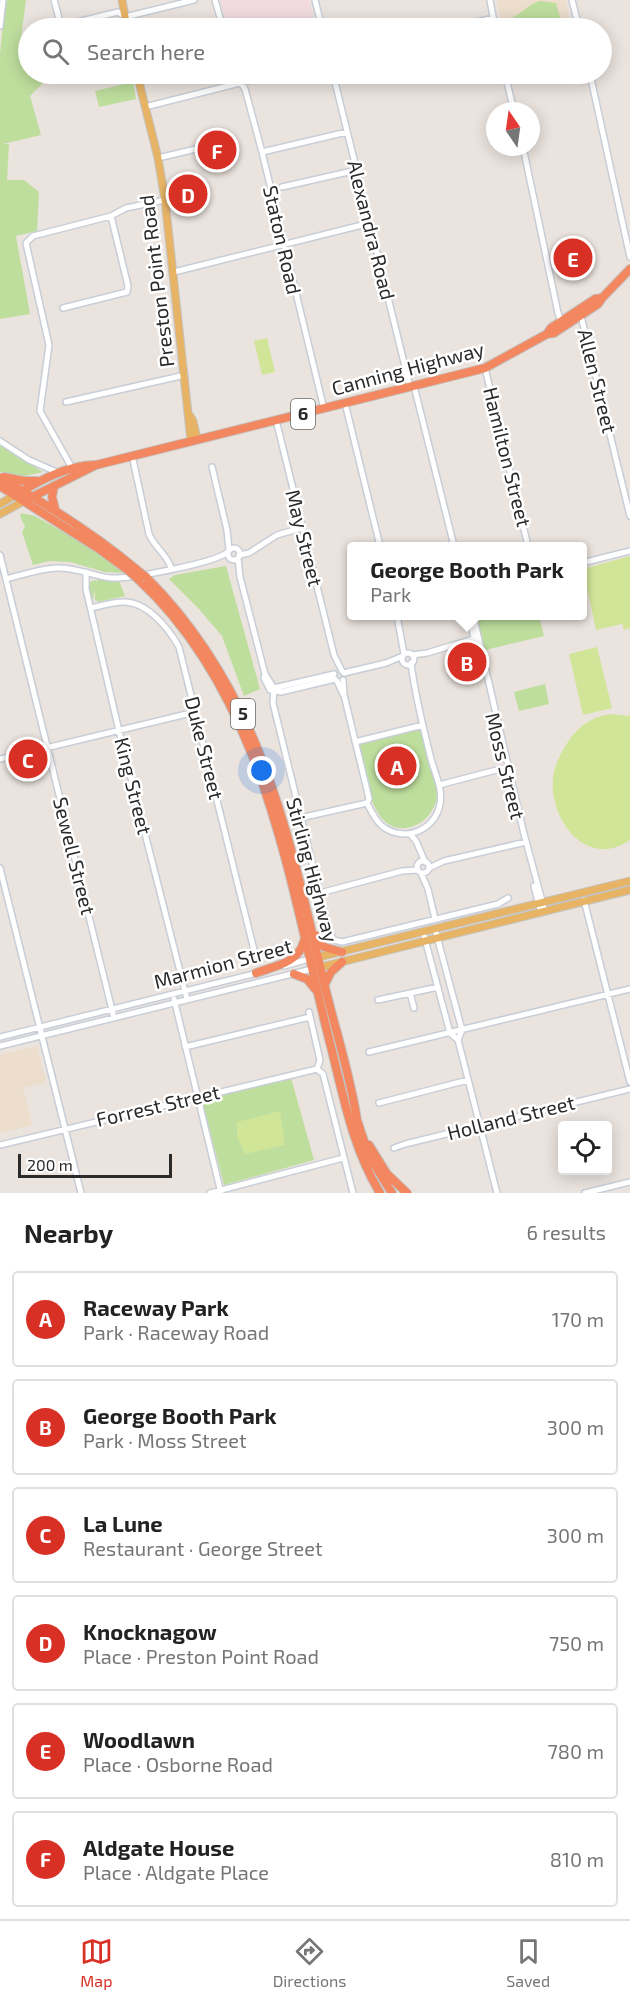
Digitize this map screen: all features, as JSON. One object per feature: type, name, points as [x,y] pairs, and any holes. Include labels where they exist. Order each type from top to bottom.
[{"type":"highway","name":"Canning Highway","points":[[15,495],[41,480],[72,468],[96,465],[485,368],[547,334],[554,333],[581,316],[598,304],[630,269]]},
{"type":"highway","name":"Canning Highway","points":[[547,334],[561,321],[595,299],[602,298]]},
{"type":"highway","name":"Canning Highway","points":[[24,501],[96,465]]},
{"type":"highway","points":[[0,477],[24,481],[41,480]]},
{"type":"highway","name":"Stirling Highway","points":[[0,477],[54,509],[104,543],[167,598],[226,680],[243,712],[270,778],[297,872],[316,968],[318,996],[355,1141],[380,1193]]},
{"type":"highway","name":"Stirling Highway","points":[[0,486],[133,570]]},
{"type":"highway","points":[[54,486],[52,497],[54,509]]},
{"type":"highway","name":"Stirling Highway","points":[[143,579],[194,643],[237,718],[265,791],[305,940],[314,958]]},
{"type":"highway","points":[[297,872],[302,881],[319,942],[329,950],[342,952]]},
{"type":"highway","points":[[256,973],[294,958],[300,953],[305,940]]},
{"type":"highway","points":[[325,986],[331,972],[342,962]]},
{"type":"highway","name":"Stirling Highway","points":[[316,968],[325,986],[357,1120],[369,1156],[392,1193]]},
{"type":"highway","points":[[294,974],[310,981],[318,996]]},
{"type":"highway","points":[[355,1104],[367,1138],[378,1160],[387,1174],[407,1193]]},
{"type":"main road","points":[[122,0],[125,17]]},
{"type":"main road","name":"Preston Point Road","points":[[140,84],[158,158],[165,200],[194,440]]},
{"type":"main road","name":"Canning Highway","points":[[0,504],[15,495]]},
{"type":"main road","name":"Canning Highway","points":[[0,514],[24,501]]},
{"type":"main road","name":"Marmion Street","points":[[314,958],[630,881]]},
{"type":"main road","name":"Marmion Street","points":[[316,968],[630,890]]},
{"type":"street","points":[[0,26],[3,0]]},
{"type":"street","points":[[54,0],[59,18]]},
{"type":"street","points":[[95,18],[118,12],[125,17],[194,0]]},
{"type":"street","points":[[215,0],[220,18]]},
{"type":"street","points":[[315,0],[320,18]]},
{"type":"street","points":[[490,0],[493,18]]},
{"type":"street","points":[[572,0],[576,18]]},
{"type":"street","points":[[145,107],[232,84]]},
{"type":"street","name":"Staton Road","points":[[241,84],[245,89],[262,152],[324,409]]},
{"type":"street","name":"Alexandra Road","points":[[335,84],[412,387]]},
{"type":"street","points":[[507,84],[512,102]]},
{"type":"street","points":[[592,84],[630,257]]},
{"type":"street","points":[[262,152],[347,132]]},
{"type":"street","points":[[158,158],[200,148]]},
{"type":"street","points":[[525,156],[542,246],[561,321]]},
{"type":"street","points":[[282,188],[357,170]]},
{"type":"street","points":[[72,468],[40,411],[49,345],[26,243],[33,236],[111,216],[126,208],[165,200]]},
{"type":"street","points":[[63,309],[122,294],[127,290],[111,216]]},
{"type":"street","points":[[174,272],[370,223]]},
{"type":"street","name":"Allen Street","points":[[581,316],[630,516]]},
{"type":"street","name":"Hamilton Street","points":[[485,368],[527,542]]},
{"type":"street","points":[[66,402],[185,375]]},
{"type":"street","points":[[412,387],[453,542]]},
{"type":"street","points":[[345,403],[379,542]]},
{"type":"street","name":"May Street","points":[[276,420],[368,794],[365,802]]},
{"type":"street","points":[[0,441],[29,460],[59,473]]},
{"type":"street","points":[[132,455],[149,534],[152,541],[168,559],[171,568]]},
{"type":"street","points":[[212,467],[265,674],[273,690],[273,703],[300,818],[329,932],[333,939],[342,942],[498,904],[508,898]]},
{"type":"street","points":[[6,581],[56,568],[104,577],[123,578],[234,554],[249,553],[274,537],[302,529]]},
{"type":"street","points":[[587,562],[630,551]]},
{"type":"street","name":"Sewell Street","points":[[0,555],[114,1018]]},
{"type":"street","name":"King Street","points":[[86,572],[85,580],[119,731],[187,999]]},
{"type":"street","name":"Duke Street","points":[[91,608],[121,602],[139,605],[163,625],[179,647],[255,954]]},
{"type":"street","points":[[300,818],[365,802],[383,827],[394,832],[414,833],[429,825],[438,812],[439,785],[398,620]]},
{"type":"street","name":"Moss Street","points":[[473,620],[543,913]]},
{"type":"street","points":[[273,690],[339,676],[476,640]]},
{"type":"street","points":[[0,759],[195,712]]},
{"type":"street","points":[[355,742],[423,725]]},
{"type":"street","points":[[439,785],[507,768]]},
{"type":"street","points":[[414,833],[435,920]]},
{"type":"street","points":[[320,893],[525,842]]},
{"type":"street","points":[[0,868],[81,1193]]},
{"type":"street","points":[[582,893],[630,1082]]},
{"type":"street","points":[[435,929],[462,1030],[458,1040]]},
{"type":"street","points":[[423,932],[450,1032],[458,1040],[497,1193]]},
{"type":"street","name":"Marmion Street","points":[[0,1037],[314,958]]},
{"type":"street","name":"Marmion Street","points":[[0,1046],[316,968]]},
{"type":"street","points":[[378,1000],[438,987]]},
{"type":"street","points":[[369,1052],[630,989]]},
{"type":"street","points":[[410,993],[414,1008]]},
{"type":"street","points":[[173,994],[221,1192]]},
{"type":"street","points":[[185,1047],[309,1014],[320,1060],[316,1065],[323,1074],[353,1193]]},
{"type":"street","name":"Forrest Street","points":[[0,1144],[317,1069]]},
{"type":"street","points":[[379,1103],[468,1080]]},
{"type":"street","name":"Holland Street","points":[[393,1148],[405,1143],[630,1089]]},
{"type":"street","points":[[210,1193],[221,1192],[343,1158]]},
{"type":"street","points":[[585,1193],[630,1182]]},
{"type":"shaded area","points":[[220,0],[309,0],[314,18],[224,18]]},
{"type":"shaded area","points":[[497,0],[565,0],[570,18],[501,18]]},
{"type":"shaded area","points":[[37,1046],[46,1082],[23,1088],[32,1125],[0,1133],[0,1055]]},
{"type":"green space","points":[[5,0],[26,0],[24,18],[18,18],[18,84],[42,84],[30,96],[41,135],[3,144],[9,144],[7,180],[24,180],[39,192],[37,231],[16,236],[30,314],[0,319],[0,54]]},
{"type":"green space","points":[[540,1],[556,3],[560,18],[512,18]]},
{"type":"green space","points":[[133,84],[136,99],[99,107],[95,91]]},
{"type":"green space","points":[[267,338],[275,372],[262,375],[254,341]]},
{"type":"green space","points":[[0,445],[43,472],[20,477],[0,472]]},
{"type":"green space","points":[[21,513],[35,516],[91,548],[125,573],[105,572],[70,562],[49,561],[33,565],[22,532],[25,527]]},
{"type":"green space","points":[[630,556],[630,628],[624,630],[622,624],[596,630],[587,588],[587,568]]},
{"type":"green space","points":[[226,566],[260,689],[244,696],[222,636],[169,579],[175,575]]},
{"type":"green space","points":[[97,579],[119,581],[125,596],[98,602],[95,599],[95,588],[93,600],[89,582],[96,580],[96,585]]},
{"type":"green space","points":[[477,620],[540,620],[544,636],[485,650]]},
{"type":"green space","points":[[473,647],[479,672],[462,676],[455,651]]},
{"type":"green space","points":[[597,647],[612,708],[583,715],[569,654]]},
{"type":"green space","points":[[545,684],[549,704],[519,711],[514,692]]},
{"type":"green space","points":[[610,714],[630,716],[630,840],[614,848],[599,849],[586,845],[564,824],[553,795],[553,779],[560,757],[574,733],[584,724]]},
{"type":"green space","points":[[421,729],[436,780],[435,804],[431,812],[420,823],[404,828],[391,826],[381,817],[373,804],[357,744]]},
{"type":"green space","points":[[291,1078],[314,1160],[224,1185],[202,1100]]},
{"type":"green space","points":[[280,1111],[285,1145],[245,1154],[237,1137],[237,1122]]},
{"type":"place","name":"Aldgate House","points":[[217,150]]},
{"type":"place","name":"Knocknagow","points":[[188,194]]},
{"type":"place","name":"Woodlawn","points":[[573,258]]},
{"type":"place","name":"George Booth Park","points":[[467,662]]},
{"type":"place","name":"La Lune","points":[[28,759]]},
{"type":"place","name":"Raceway Park","points":[[397,766]]}]
